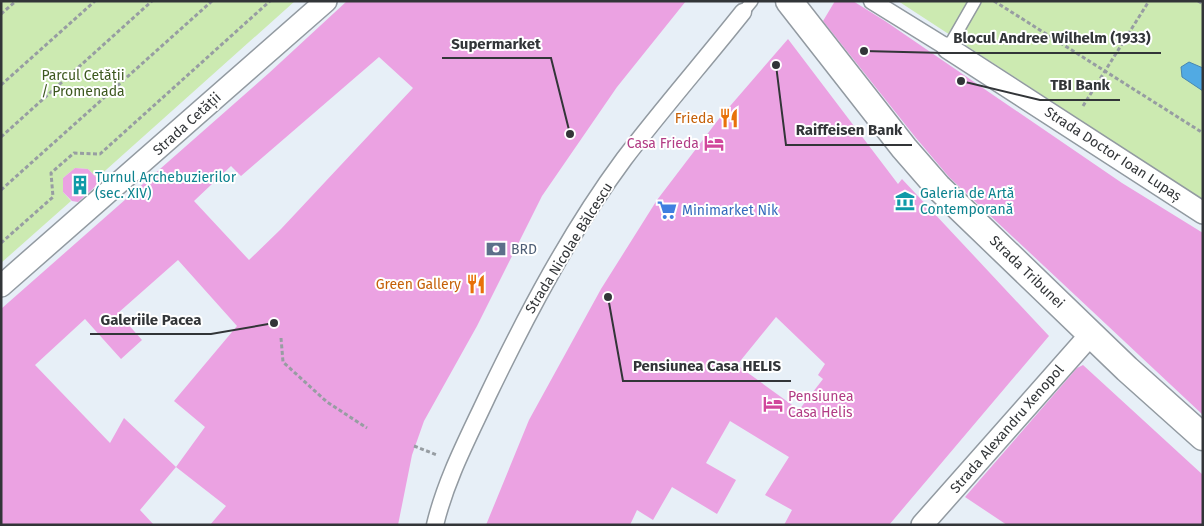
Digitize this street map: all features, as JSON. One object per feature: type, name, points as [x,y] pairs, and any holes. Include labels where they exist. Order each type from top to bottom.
[{"type":"street","name":"Strada Cetății","points":[[1,286],[326,1]]},
{"type":"street","name":"Strada Tribunei","points":[[789,1],[904,148],[938,187],[1091,334],[1203,437]]},
{"type":"street","points":[[872,1],[948,48]]},
{"type":"street","name":"Strada Nicolae Bălcescu","points":[[435,525],[443,497],[469,436],[527,315],[570,243],[624,160],[748,7]]},
{"type":"street","name":"Strada Doctor Ioan Lupaș","points":[[948,48],[1203,213]]},
{"type":"street","name":"Strada Alexandru Xenopol","points":[[922,525],[1091,334]]},
{"type":"lane","points":[[948,48],[975,1]]},
{"type":"path","points":[[1,14],[16,1]]},
{"type":"path","points":[[1,85],[95,1]]},
{"type":"path","points":[[1,137],[152,1]]},
{"type":"path","points":[[1,190],[212,1]]},
{"type":"path","points":[[1,242],[53,198],[51,173],[74,153],[100,154],[270,1]]},
{"type":"path","points":[[994,1],[1203,133]]},
{"type":"path","points":[[1070,126],[1149,1]]},
{"type":"path","points":[[1198,1],[1203,4]]},
{"type":"path","points":[[281,338],[283,362],[327,402],[367,428]]},
{"type":"green space","name":"Parcul Cetății / Promenada","points":[[1,1],[295,1],[97,178],[88,169],[75,168],[63,178],[63,192],[71,201],[1,263]]},
{"type":"green space","points":[[898,1],[1203,1],[1203,200]]},
{"type":"water","points":[[1189,62],[1203,68],[1203,91],[1182,77],[1181,67]]},
{"type":"building","points":[[347,1],[686,1],[617,87],[542,196],[477,326],[424,421],[412,455],[398,525],[210,525],[226,506],[176,467],[140,510],[154,525],[1,525],[1,309],[269,73]],"holes":[[[379,57],[413,88],[281,229],[249,260],[194,201],[231,166],[241,176]],[[178,260],[237,326],[174,401],[205,427],[176,467],[124,418],[110,443],[35,365],[85,319],[121,359],[142,340],[118,313]]]},
{"type":"building","points":[[835,1],[853,1],[885,21],[1122,183],[1203,233],[1203,415],[949,177],[823,21]]},
{"type":"building","points":[[788,39],[898,184],[902,179],[1049,336],[889,525],[784,525],[792,510],[765,495],[789,457],[730,421],[706,463],[736,480],[717,514],[672,487],[653,520],[637,510],[630,525],[486,525],[529,420],[601,289],[657,200],[718,120]],"holes":[[[776,317],[825,364],[818,375],[823,379],[799,410],[737,365]]]},
{"type":"building","name":"Turnul Archebuzierilor (sec. XIV)","points":[[75,168],[88,169],[97,178],[97,185],[78,202],[72,201],[63,192],[63,178]]},
{"type":"building","points":[[1083,365],[1203,475],[1203,525],[1007,525],[965,497],[1077,368]]},
{"type":"place","name":"Blocul Andree Wilhelm (1933)","points":[[864,51]]},
{"type":"place","name":"Raiffeisen Bank","points":[[776,65]]},
{"type":"place","name":"TBI Bank","points":[[961,81]]},
{"type":"place","name":"Frieda","points":[[729,118]]},
{"type":"place","name":"Supermarket","points":[[570,134]]},
{"type":"place","name":"Casa Frieda","points":[[714,143]]},
{"type":"place","name":"Turnul Archebuzierilor (sec. XIV)","points":[[80,185]]},
{"type":"place","name":"Galeria de Artă Contemporană","points":[[905,201]]},
{"type":"place","name":"Minimarket Nik","points":[[667,210]]},
{"type":"place","name":"BRD","points":[[496,249]]},
{"type":"place","name":"Green Gallery","points":[[476,284]]},
{"type":"place","name":"Pensiunea Casa HELIS","points":[[608,297]]},
{"type":"place","name":"Galeriile Pacea","points":[[274,323]]},
{"type":"place","name":"Pensiunea Casa Helis","points":[[773,404]]}]
